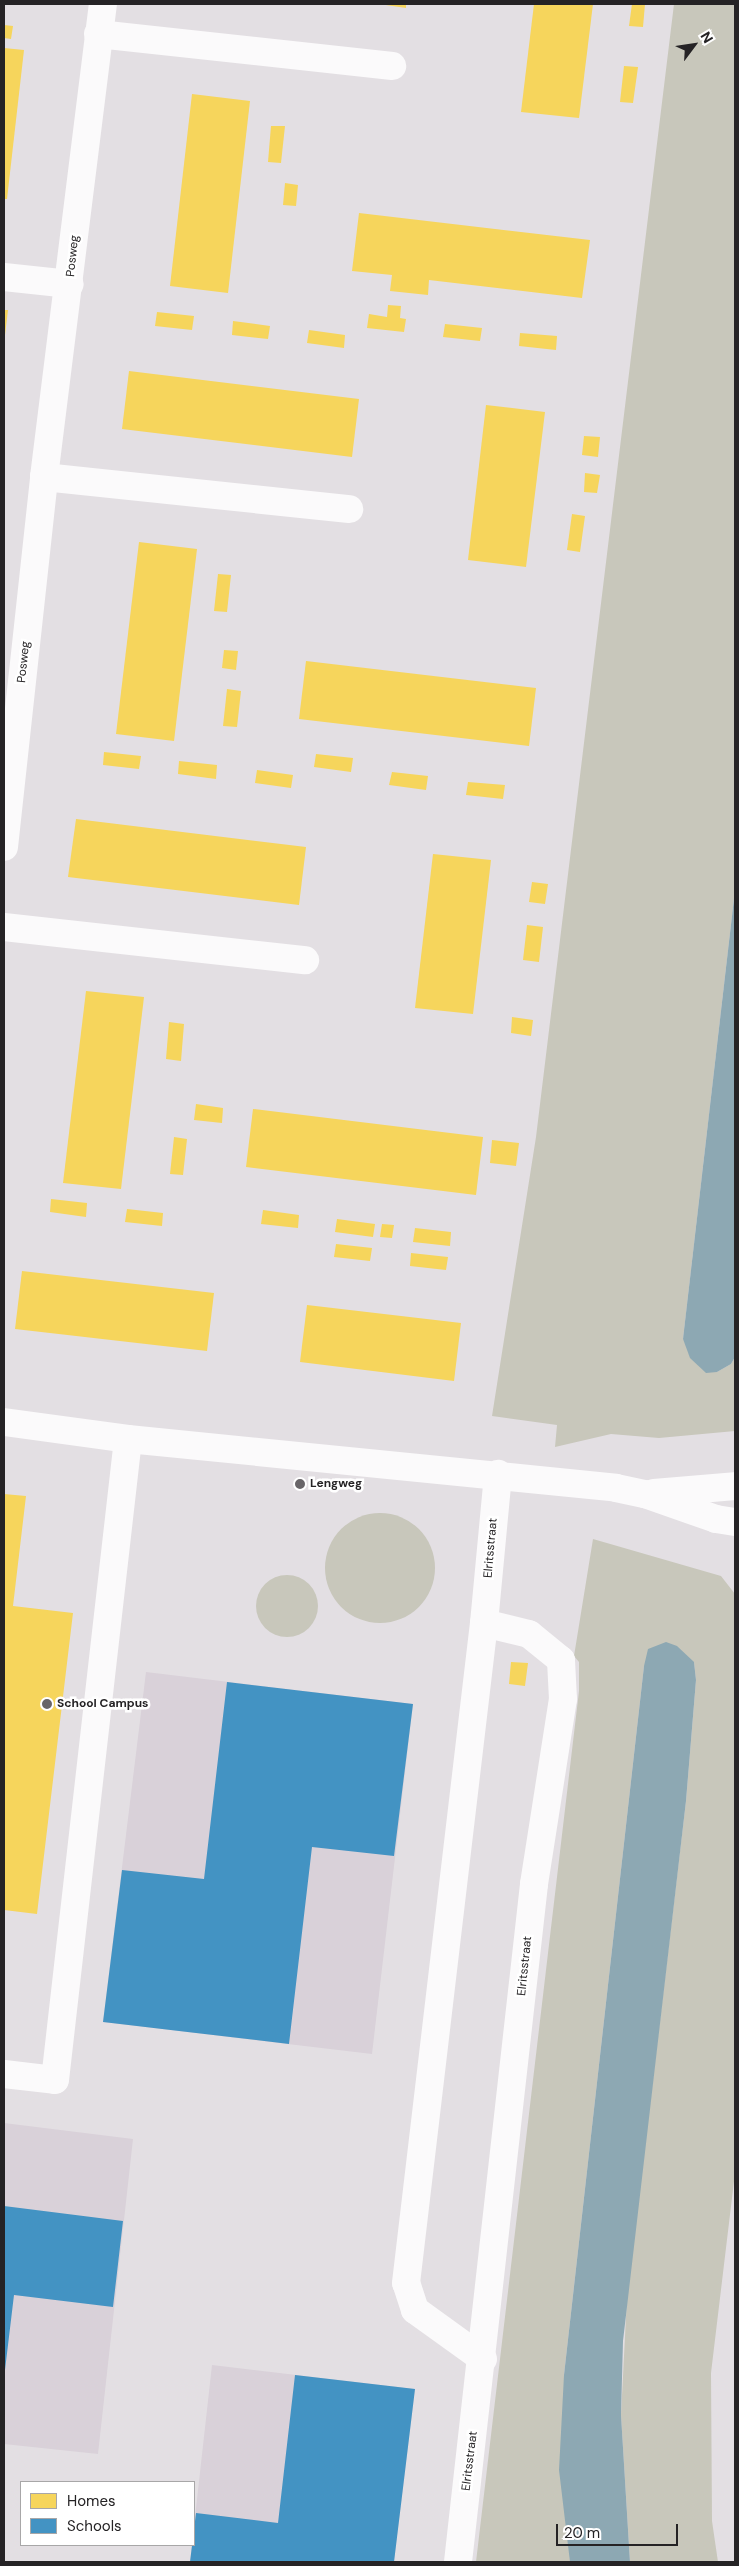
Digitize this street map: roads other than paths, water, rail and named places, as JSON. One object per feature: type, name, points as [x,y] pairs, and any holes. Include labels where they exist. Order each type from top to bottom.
[{"type":"street","name":"Posweg","points":[[4,847],[44,477],[70,284],[102,4]]},
{"type":"street","points":[[98,34],[392,66]]},
{"type":"street","points":[[4,277],[70,284]]},
{"type":"street","points":[[44,477],[349,510]]},
{"type":"street","points":[[4,927],[305,960]]},
{"type":"street","points":[[4,1422],[128,1439],[498,1474],[645,1494],[716,1519],[735,1522]]},
{"type":"street","points":[[4,2074],[55,2080],[128,1439]]},
{"type":"street","name":"Elritsstraat","points":[[483,2359],[415,2310],[406,2283],[484,1623],[498,1474]]},
{"type":"street","points":[[645,1494],[735,1486]]},
{"type":"street","name":"Elritsstraat","points":[[458,2562],[483,2359],[534,1884],[563,1699],[561,1660],[529,1634],[484,1623]]},
{"type":"water","points":[[735,890],[735,1357],[731,1364],[717,1372],[706,1373],[690,1358],[683,1339]]},
{"type":"water","points":[[666,1642],[677,1646],[694,1662],[696,1680],[686,1801],[623,2341],[621,2415],[630,2562],[570,2562],[559,2470],[564,2375],[644,1666],[648,1649]]},
{"type":"place","name":"Lengweg","points":[[300,1484]]},
{"type":"place","name":"School Campus","points":[[47,1704]]}]
